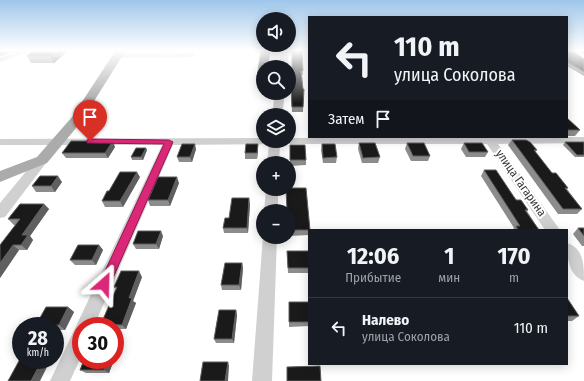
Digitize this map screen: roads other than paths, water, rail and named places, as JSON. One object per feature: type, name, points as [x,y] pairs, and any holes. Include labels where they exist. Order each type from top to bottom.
[{"type":"main road","points":[[0,177],[42,160],[77,119],[110,68]]},
{"type":"street","points":[[296,142],[489,138],[584,140]]},
{"type":"street","name":"улица Гагарина","points":[[489,138],[552,229]]},
{"type":"street","points":[[0,142],[256,142]]},
{"type":"street","points":[[89,317],[169,142]]},
{"type":"street","points":[[0,213],[42,160]]},
{"type":"street","points":[[262,381],[270,244]]},
{"type":"street","points":[[568,250],[584,274]]},
{"type":"street","points":[[60,381],[72,355]]}]
